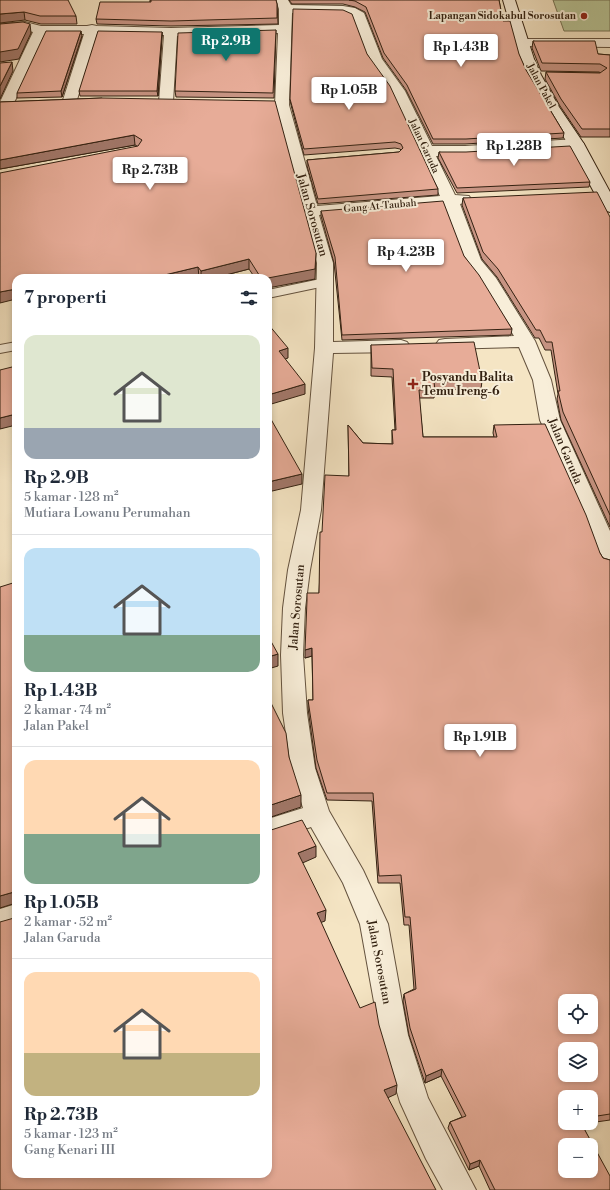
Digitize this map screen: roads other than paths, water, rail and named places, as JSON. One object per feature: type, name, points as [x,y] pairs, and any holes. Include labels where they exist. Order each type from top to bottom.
[{"type":"street","name":"Jalan Pakel","points":[[509,0],[522,43],[541,75],[552,107],[606,193],[610,207]]},
{"type":"street","name":"Jalan Garuda","points":[[0,28],[25,26],[41,30],[171,32],[284,13],[344,10],[350,11],[359,16],[375,59],[398,91],[450,200],[473,261],[487,278],[526,341],[542,380],[550,420],[596,522],[610,560]]},
{"type":"street","name":"Jalan Sorosutan","points":[[284,13],[274,105],[304,160],[310,211],[325,263],[324,348],[311,510],[299,570],[294,608],[292,655],[295,713],[303,768],[317,814],[354,878],[374,924],[394,1035],[415,1102],[437,1148],[460,1190]]},
{"type":"street","points":[[9,105],[19,64],[41,30]]},
{"type":"street","points":[[69,103],[92,30]]},
{"type":"street","points":[[166,102],[171,32]]},
{"type":"street","points":[[522,43],[610,43]]},
{"type":"street","points":[[54,103],[84,102]]},
{"type":"street","points":[[151,102],[181,102]]},
{"type":"street","points":[[426,151],[465,151],[576,144]]},
{"type":"street","points":[[582,194],[606,193]]},
{"type":"street","name":"Gang At-Taubah","points":[[310,211],[481,198]]},
{"type":"street","points":[[324,348],[526,341]]},
{"type":"street","points":[[272,829],[317,814]]},
{"type":"street","points":[[0,921],[12,917]]},
{"type":"lane","points":[[272,293],[325,282]]},
{"type":"lane","points":[[0,349],[12,347]]},
{"type":"place","name":"Lapangan Sidokabul Sorosutan","points":[[584,16]]},
{"type":"place","name":"Posyandu Balita Temu Ireng-6","points":[[413,384]]}]
